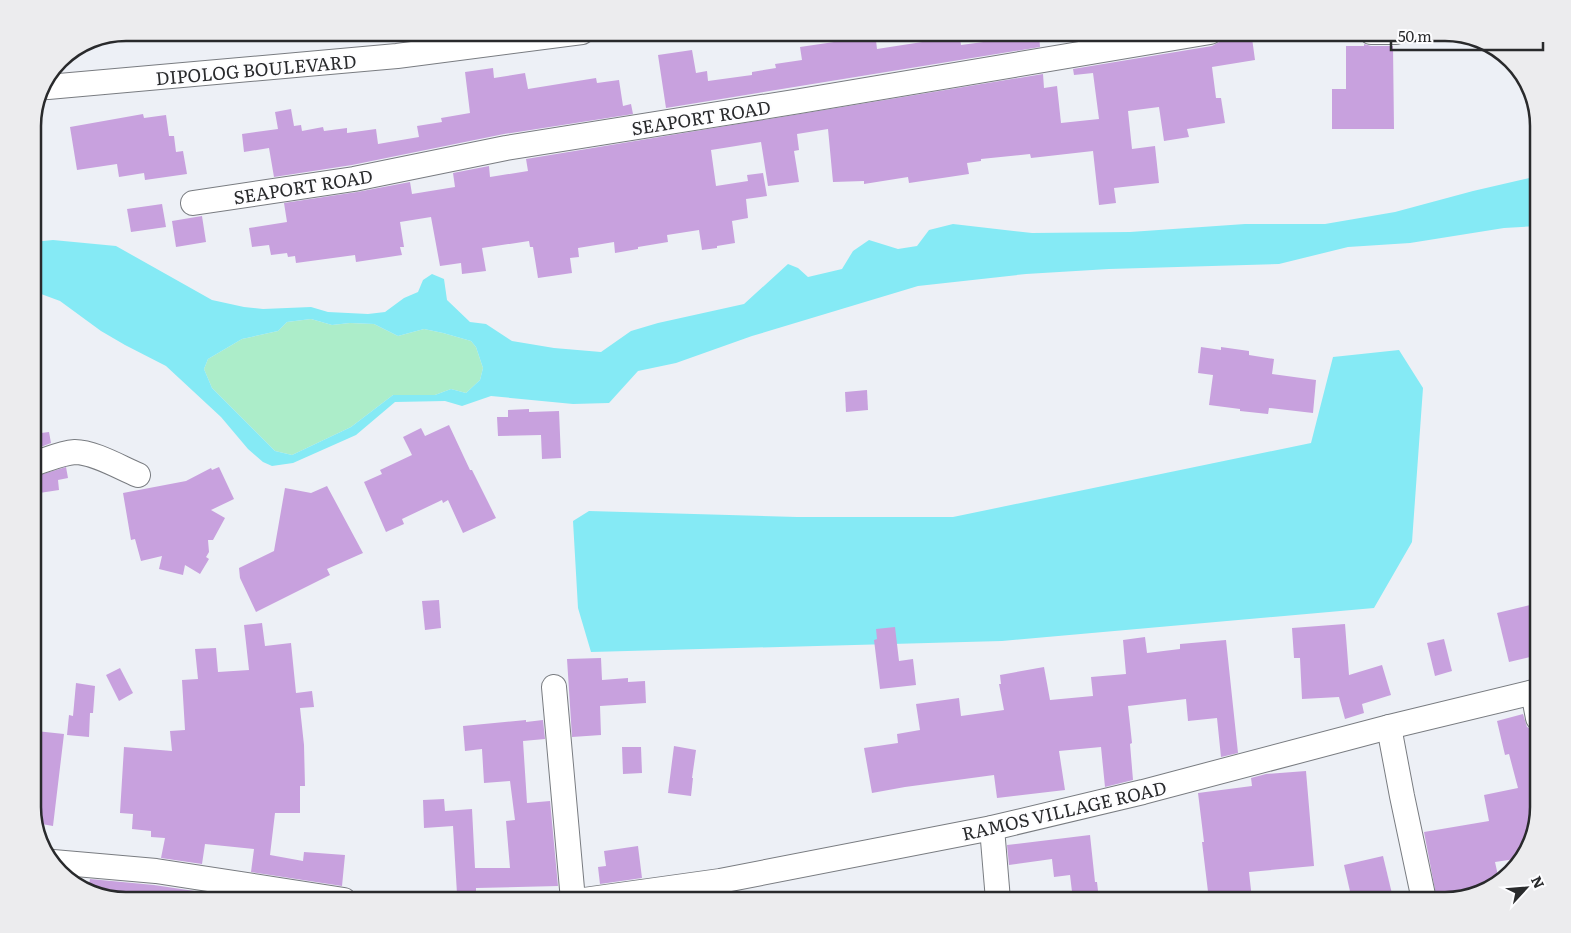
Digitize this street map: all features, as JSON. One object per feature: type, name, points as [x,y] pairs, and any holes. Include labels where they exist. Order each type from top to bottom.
[{"type":"street","name":"DIPOLOG BOULEVARD","points":[[51,87],[397,56],[513,41]]},
{"type":"street","name":"SEAPORT ROAD","points":[[193,203],[354,179],[506,148],[790,103],[1157,41]]},
{"type":"street","points":[[41,461],[75,452],[89,454],[138,476]]},
{"type":"street","points":[[554,687],[572,892]]},
{"type":"street","name":"RAMOS VILLAGE ROAD","points":[[641,892],[720,881],[992,828],[1143,792],[1389,727],[1530,693]]},
{"type":"street","points":[[1389,727],[1422,892]]},
{"type":"street","points":[[992,828],[997,892]]},
{"type":"street","points":[[67,868],[156,872],[290,892]]},
{"type":"green space","points":[[311,319],[332,325],[350,323],[374,324],[398,336],[424,329],[471,341],[476,347],[483,368],[480,380],[466,393],[451,389],[435,395],[393,395],[351,427],[292,455],[275,451],[212,388],[204,369],[208,359],[242,339],[278,331],[287,322]]},
{"type":"water","points":[[1530,178],[1530,226],[1504,228],[1410,243],[1348,247],[1279,264],[1109,269],[1026,274],[918,286],[752,336],[676,363],[638,371],[609,403],[573,404],[491,396],[462,406],[445,401],[395,402],[356,435],[293,463],[272,466],[263,462],[248,449],[221,417],[166,366],[101,331],[60,301],[41,294],[41,241],[53,240],[116,246],[212,300],[263,309],[311,307],[328,312],[368,314],[385,312],[404,298],[418,292],[423,280],[432,274],[444,279],[447,300],[470,322],[486,324],[512,341],[554,348],[601,352],[631,331],[658,323],[744,304],[788,264],[798,268],[808,277],[842,269],[853,251],[869,240],[898,249],[917,246],[929,230],[953,224],[1032,233],[1130,232],[1245,224],[1325,224],[1395,212]],"holes":[[[311,319],[332,325],[350,323],[374,324],[398,336],[424,329],[471,341],[476,347],[483,368],[480,380],[466,393],[451,389],[435,395],[393,395],[351,427],[292,455],[275,451],[212,388],[204,369],[208,359],[242,339],[278,331],[287,322]]]},
{"type":"water","points":[[1399,350],[1423,388],[1412,542],[1374,608],[1002,641],[591,652],[578,608],[573,521],[589,511],[797,517],[953,517],[1311,443],[1333,357]]},
{"type":"building","points":[[876,41],[877,49],[929,41],[960,41],[961,45],[991,41],[1040,41],[1040,47],[666,108],[658,55],[692,50],[696,73],[707,71],[708,81],[752,75],[752,72],[776,68],[775,64],[802,60],[800,47],[834,42]]},
{"type":"building","points":[[1252,41],[1255,60],[1212,67],[1216,98],[1221,98],[1225,123],[1187,129],[1189,137],[1164,141],[1159,107],[1128,111],[1132,149],[1155,146],[1159,183],[1114,188],[1116,203],[1099,205],[1093,151],[1031,158],[1030,154],[981,159],[981,161],[967,163],[969,174],[909,183],[908,177],[864,184],[864,181],[833,182],[828,129],[797,134],[799,150],[794,151],[799,182],[768,186],[761,142],[711,150],[716,186],[748,181],[747,175],[763,173],[767,196],[746,199],[748,218],[732,221],[735,243],[717,246],[717,248],[702,250],[699,230],[667,235],[668,242],[615,253],[614,242],[578,248],[579,257],[570,258],[572,273],[538,278],[533,247],[530,247],[529,241],[482,248],[486,271],[462,274],[461,263],[440,266],[431,217],[400,222],[404,247],[400,247],[402,255],[356,262],[355,255],[296,263],[295,256],[288,257],[287,253],[271,255],[269,245],[252,247],[249,228],[287,222],[284,203],[410,182],[412,194],[455,187],[453,173],[489,166],[490,177],[528,171],[526,159],[1043,74],[1044,88],[1057,86],[1061,123],[1099,119],[1093,73],[1074,75],[1073,69],[1212,46],[1219,42]]},
{"type":"building","points":[[1364,44],[1371,46],[1393,46],[1394,129],[1332,129],[1332,89],[1346,89],[1346,46],[1364,46]]},
{"type":"building","points":[[493,68],[494,78],[525,73],[528,89],[596,78],[597,83],[619,80],[623,106],[631,104],[633,114],[504,134],[352,165],[274,177],[269,148],[244,152],[242,134],[278,129],[275,112],[291,109],[294,126],[301,125],[302,131],[323,127],[324,131],[347,128],[347,133],[376,129],[378,144],[419,137],[417,126],[442,122],[441,118],[470,113],[465,72]]},
{"type":"building","points":[[143,114],[144,118],[166,115],[169,136],[174,136],[176,152],[183,151],[187,174],[145,180],[144,173],[119,177],[117,164],[77,170],[70,127]]},
{"type":"building","points":[[162,204],[166,227],[131,232],[127,209]]},
{"type":"building","points":[[202,216],[206,242],[176,247],[172,221]]},
{"type":"building","points":[[1201,347],[1221,350],[1221,347],[1249,351],[1249,355],[1274,359],[1272,374],[1316,380],[1313,413],[1269,408],[1268,414],[1209,405],[1213,375],[1198,373]]},
{"type":"building","points":[[867,390],[868,410],[846,412],[845,392]]},
{"type":"building","points":[[529,409],[529,412],[559,411],[561,458],[542,459],[541,435],[498,436],[497,417],[508,417],[508,410]]},
{"type":"building","points":[[449,425],[470,470],[472,470],[496,518],[463,533],[448,500],[443,503],[442,500],[402,519],[404,524],[386,532],[364,482],[382,474],[380,470],[412,455],[403,437],[421,428],[425,436]]},
{"type":"building","points":[[49,432],[51,443],[41,447],[41,433]]},
{"type":"building","points":[[66,467],[68,478],[58,480],[59,490],[41,493],[41,475]]},
{"type":"building","points":[[219,467],[234,499],[211,510],[225,518],[213,540],[208,540],[209,552],[206,557],[209,559],[200,574],[185,565],[183,575],[159,569],[162,556],[141,561],[135,539],[131,540],[123,493],[186,481],[211,468],[212,470]]},
{"type":"building","points":[[327,486],[363,553],[327,569],[330,575],[256,612],[240,578],[239,568],[274,551],[285,488],[311,493]]},
{"type":"building","points":[[439,600],[441,628],[425,630],[422,601]]},
{"type":"building","points":[[1530,605],[1530,657],[1509,662],[1497,613]]},
{"type":"building","points":[[262,623],[265,646],[291,643],[296,693],[312,691],[314,707],[300,708],[304,745],[305,786],[300,786],[300,813],[275,813],[270,855],[303,861],[304,852],[345,855],[342,886],[251,872],[254,849],[205,844],[202,864],[161,858],[165,838],[151,837],[151,831],[132,829],[133,814],[120,813],[124,747],[172,751],[170,731],[185,730],[182,680],[198,679],[195,649],[216,648],[218,672],[249,670],[244,625]]},
{"type":"building","points":[[1345,624],[1349,675],[1382,665],[1391,695],[1362,704],[1364,713],[1345,719],[1339,697],[1302,699],[1300,658],[1294,658],[1292,628]]},
{"type":"building","points":[[895,627],[899,661],[913,659],[916,685],[880,689],[874,640],[877,639],[876,629]]},
{"type":"building","points":[[1145,637],[1147,653],[1180,649],[1180,644],[1226,640],[1238,753],[1221,757],[1217,718],[1188,721],[1186,699],[1128,706],[1133,780],[1105,787],[1101,747],[1059,751],[1065,790],[997,798],[994,775],[872,793],[864,748],[898,743],[897,734],[920,730],[916,704],[959,698],[961,716],[1004,710],[999,684],[1001,684],[1000,675],[1044,667],[1050,700],[1093,696],[1091,677],[1126,674],[1123,640]]},
{"type":"building","points":[[1444,639],[1452,671],[1435,676],[1427,643]]},
{"type":"building","points":[[601,658],[602,680],[628,678],[628,682],[645,681],[646,703],[600,706],[601,735],[572,737],[567,659]]},
{"type":"building","points":[[120,668],[133,693],[119,701],[106,675]]},
{"type":"building","points":[[76,683],[95,686],[93,713],[90,713],[89,737],[67,735],[69,715],[73,716]]},
{"type":"building","points":[[1523,714],[1527,727],[1530,728],[1530,807],[1527,829],[1511,860],[1495,862],[1497,873],[1496,874],[1467,889],[1435,892],[1424,832],[1489,821],[1484,795],[1518,788],[1509,754],[1505,755],[1497,721]]},
{"type":"building","points":[[543,720],[545,739],[523,741],[527,803],[550,801],[558,886],[476,888],[476,892],[457,892],[453,826],[424,828],[423,800],[444,799],[445,811],[472,809],[475,868],[510,868],[506,821],[515,820],[510,781],[484,783],[482,749],[465,751],[463,726]]},
{"type":"building","points":[[41,732],[64,734],[53,826],[43,824],[41,812]]},
{"type":"building","points":[[674,746],[696,750],[691,796],[668,793]]},
{"type":"building","points":[[622,747],[641,747],[642,773],[623,774]]},
{"type":"building","points":[[1306,771],[1314,866],[1249,872],[1251,892],[1208,892],[1198,793],[1252,786],[1251,778],[1266,774]]},
{"type":"building","points":[[1090,835],[1095,882],[1097,882],[1098,892],[1072,892],[1070,875],[1054,877],[1052,859],[1009,865],[1007,845]]},
{"type":"building","points":[[638,846],[642,878],[600,884],[598,867],[606,866],[604,851]]},
{"type":"building","points":[[1383,856],[1392,892],[1350,892],[1344,865]]},
{"type":"building","points":[[90,879],[201,892],[126,892],[104,889],[89,883]]}]
